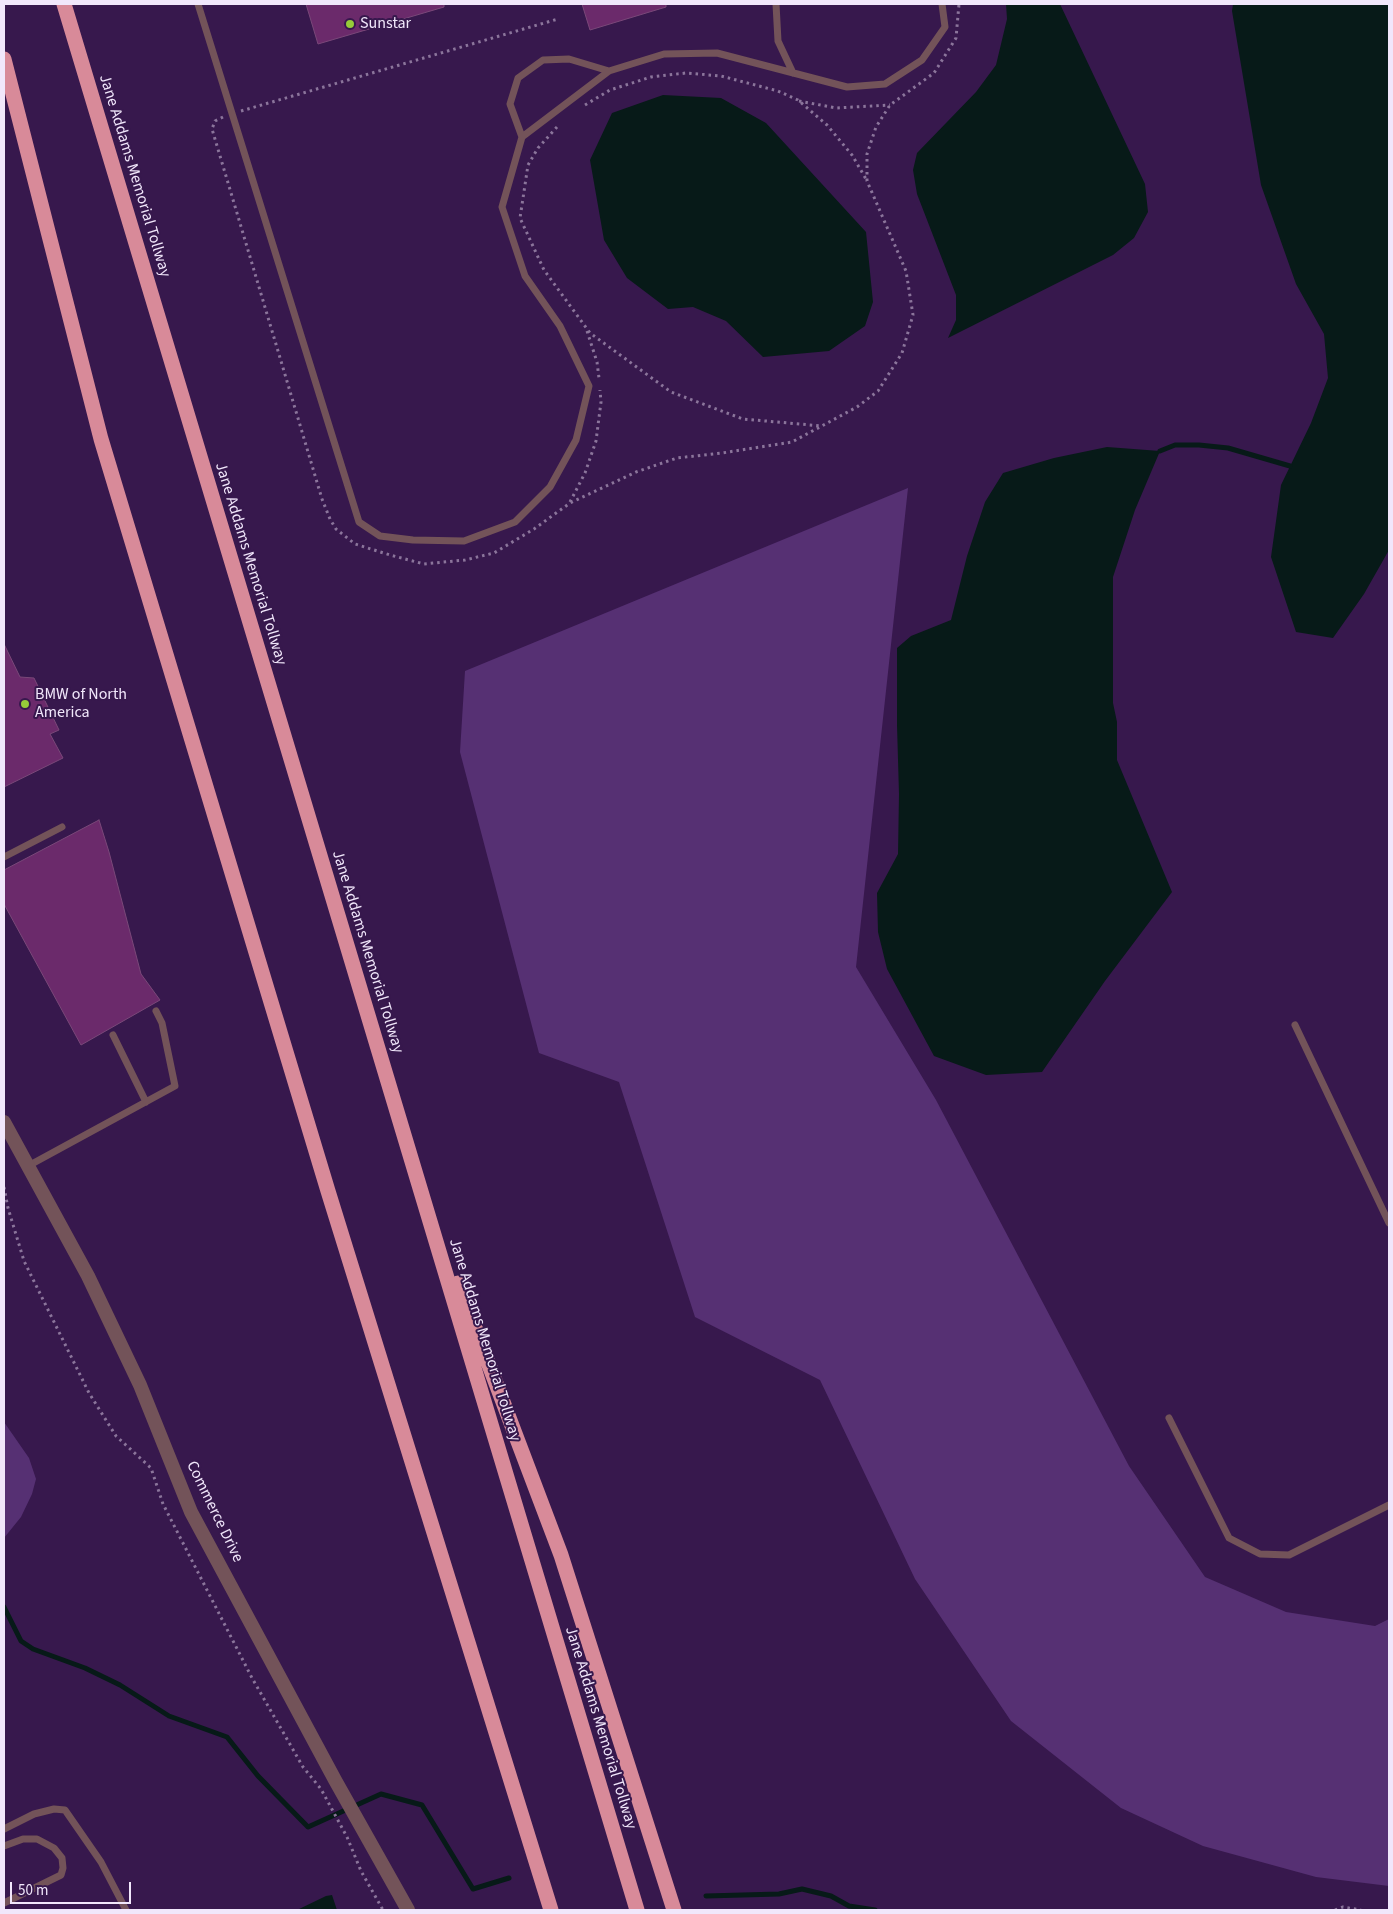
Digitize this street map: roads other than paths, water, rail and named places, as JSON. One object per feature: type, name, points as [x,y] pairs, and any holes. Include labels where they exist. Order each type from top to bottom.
[{"type":"highway","name":"Jane Addams Memorial Tollway","points":[[64,5],[636,1910]]},
{"type":"highway","points":[[4,59],[101,439],[328,1191],[551,1910]]},
{"type":"highway","points":[[412,1162],[561,1555],[674,1910]]},
{"type":"street","name":"Commerce Drive","points":[[4,1122],[88,1276],[140,1385],[191,1512],[335,1780],[408,1910]]},
{"type":"lane","points":[[198,4],[358,522],[380,536],[413,540],[464,541],[515,522],[550,487],[576,440],[589,386],[560,326],[525,276],[502,207],[522,137],[510,104],[518,78],[543,60],[569,59],[609,71]]},
{"type":"lane","points":[[776,4],[778,41],[793,73]]},
{"type":"lane","points":[[522,137],[609,71],[664,54],[717,53],[847,87],[885,84],[922,60],[928,52],[945,28],[942,4]]},
{"type":"lane","points":[[4,857],[62,827]]},
{"type":"lane","points":[[28,1166],[175,1086],[162,1023],[156,1012]]},
{"type":"lane","points":[[1295,1026],[1389,1223]]},
{"type":"lane","points":[[113,1035],[146,1102]]},
{"type":"lane","points":[[1169,1418],[1229,1538],[1260,1554],[1289,1555],[1389,1505]]},
{"type":"lane","points":[[4,1830],[34,1814],[54,1809],[65,1810],[101,1862],[126,1910]]},
{"type":"lane","points":[[4,1846],[23,1839],[37,1839],[54,1848],[62,1858],[63,1868],[61,1875],[4,1903]]},
{"type":"waterway","points":[[1160,451],[1175,445],[1228,448],[1290,466]]},
{"type":"waterway","points":[[4,1607],[21,1641],[33,1649],[85,1668],[120,1685],[169,1716],[227,1737],[258,1776],[308,1827],[381,1794],[422,1805],[473,1889],[509,1878]]},
{"type":"waterway","points":[[706,1896],[779,1894],[802,1889],[831,1896],[849,1906],[875,1910]]},
{"type":"place","name":"Sunstar","points":[[350,24]]},
{"type":"place","name":"BMW of North America","points":[[25,704]]}]
